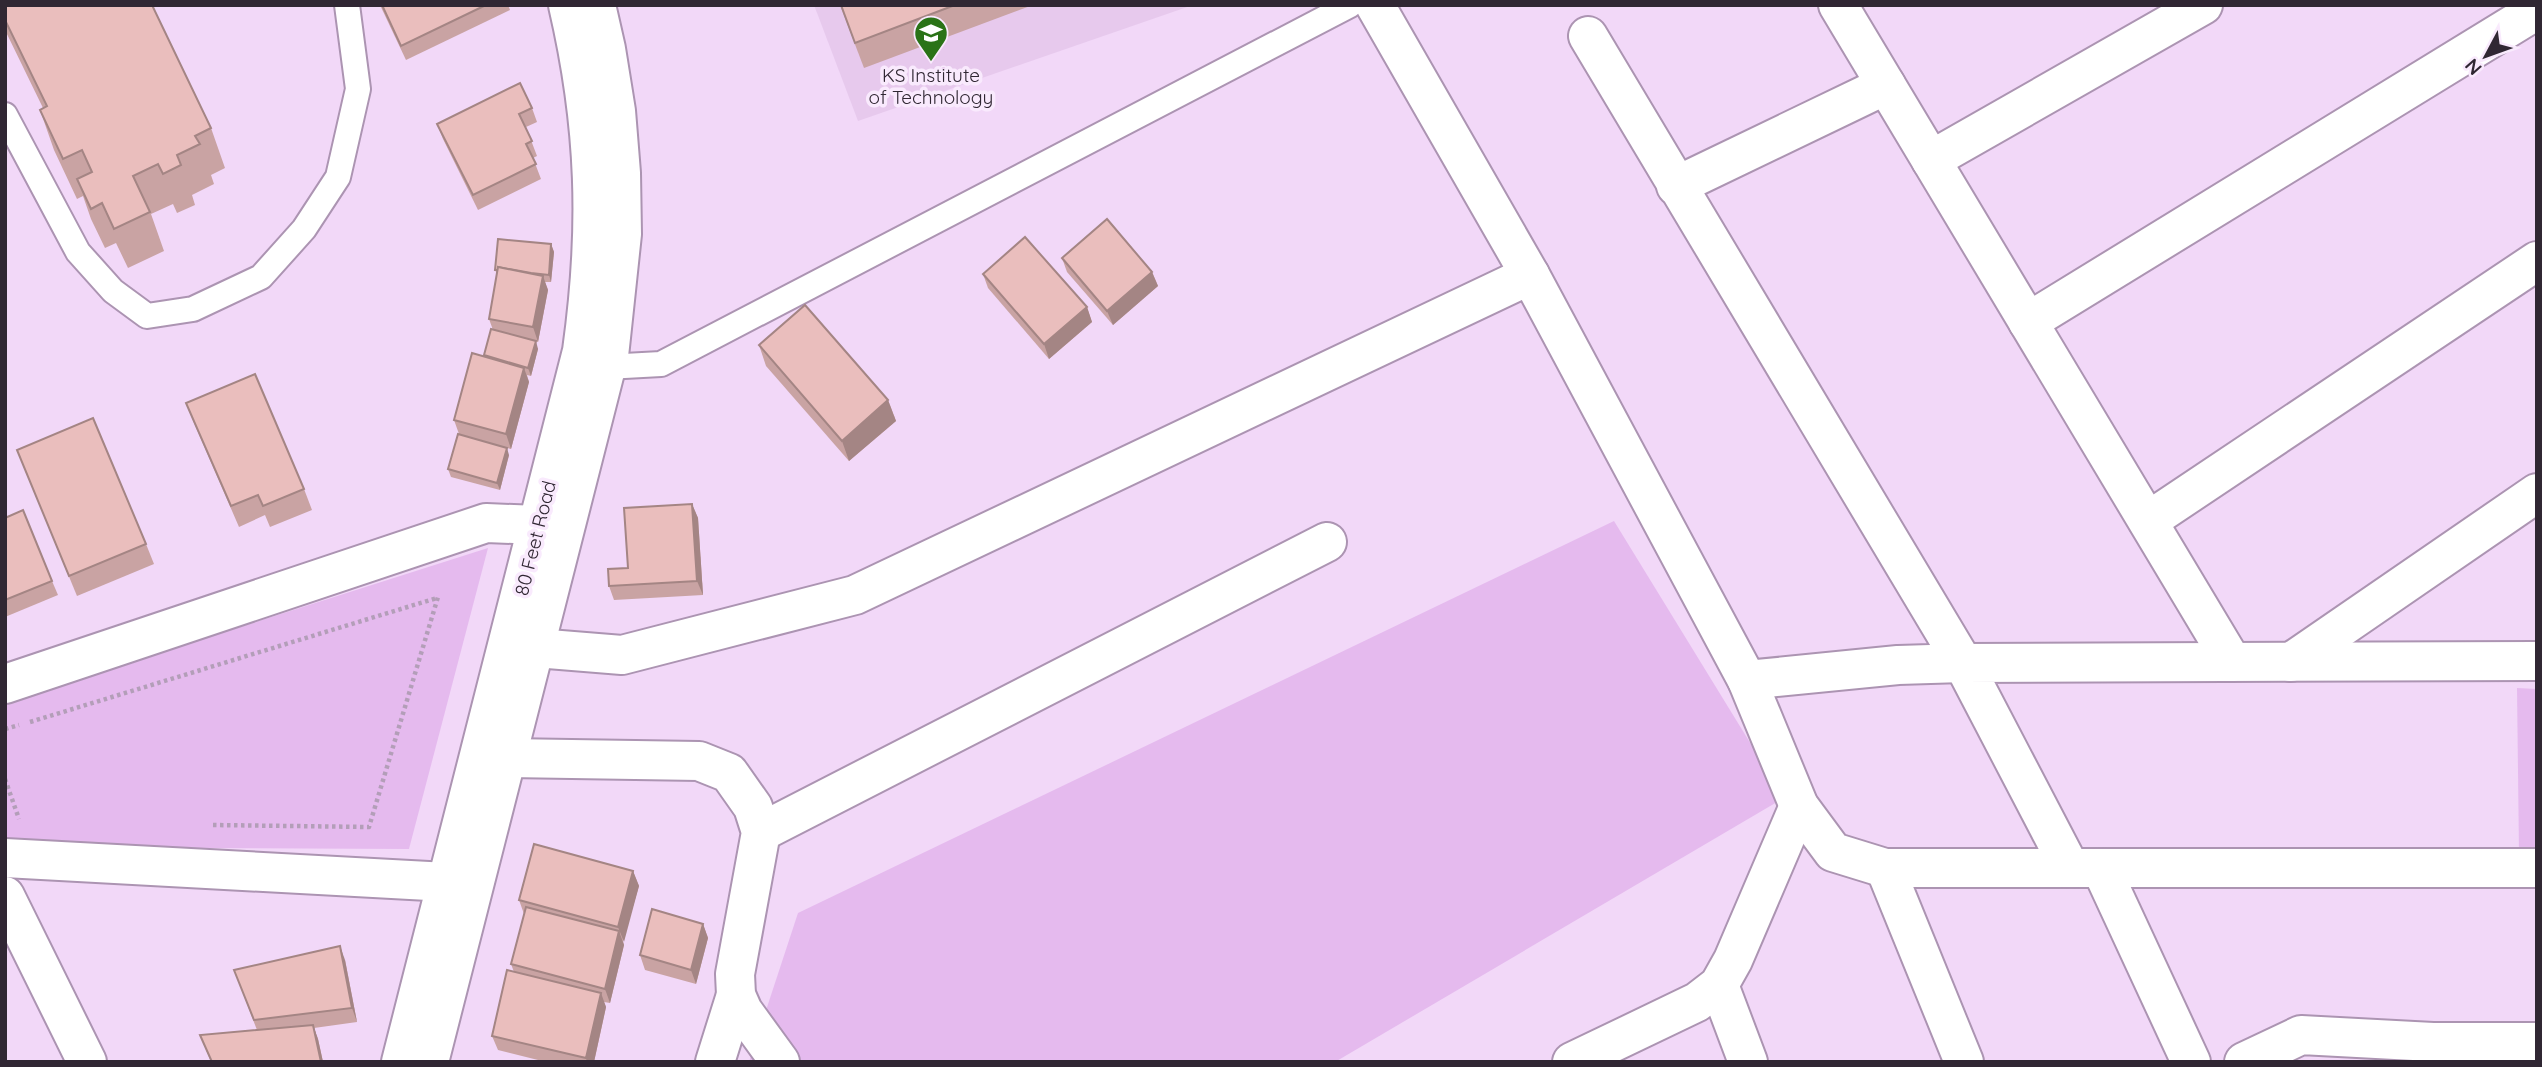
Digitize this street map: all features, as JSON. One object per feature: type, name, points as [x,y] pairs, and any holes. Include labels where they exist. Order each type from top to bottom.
[{"type":"street","name":"80 Feet Road","points":[[429,1062],[507,758],[538,525],[582,351],[590,292],[594,233],[593,174],[588,114],[568,5]]},
{"type":"street","name":"80 Feet Road","points":[[401,1062],[447,882],[606,367],[617,296],[622,234],[621,173],[616,111],[596,5]]},
{"type":"street","points":[[1375,5],[1530,275],[1747,680],[1799,806],[1833,852],[1885,868],[2537,868]]},
{"type":"street","points":[[1838,5],[2232,662]]},
{"type":"street","points":[[1931,160],[2203,5]]},
{"type":"street","points":[[2028,322],[2537,10]]},
{"type":"street","points":[[1588,36],[2085,868],[2190,1062]]},
{"type":"street","points":[[1676,186],[1886,85]]},
{"type":"street","points":[[2147,521],[2537,261]]},
{"type":"street","points":[[522,644],[622,655],[855,595],[1530,275]]},
{"type":"street","points":[[2291,662],[2537,494]]},
{"type":"street","points":[[5,684],[486,523],[538,525]]},
{"type":"street","points":[[761,832],[1327,542]]},
{"type":"street","points":[[1747,680],[1898,665],[1963,663],[2537,661]]},
{"type":"street","points":[[507,758],[699,761],[729,774],[754,807],[761,832],[735,974],[736,995],[715,1062]]},
{"type":"street","points":[[1572,1062],[1697,1002],[1719,985],[1733,960],[1799,806]]},
{"type":"street","points":[[5,858],[447,882]]},
{"type":"street","points":[[1885,868],[1964,1062]]},
{"type":"street","points":[[5,896],[87,1062]]},
{"type":"street","points":[[1719,985],[1748,1062]]},
{"type":"street","points":[[736,995],[743,1011],[780,1062]]},
{"type":"street","points":[[2244,1062],[2301,1035],[2433,1042],[2537,1042]]},
{"type":"lane","points":[[5,115],[78,253],[113,291],[147,316],[193,309],[261,277],[304,229],[338,177],[358,89],[347,5]]},
{"type":"lane","points":[[606,367],[661,365],[1350,5]]},
{"type":"path","points":[[5,729],[438,597],[369,827],[202,825]]},
{"type":"path","points":[[5,779],[21,824]]},
{"type":"shaded area","name":"KS Institute of Technology","points":[[814,5],[1193,5],[858,121]]},
{"type":"shaded area","points":[[1614,521],[1784,798],[1335,1062],[749,1062],[798,913]]},
{"type":"shaded area","points":[[488,548],[409,849],[5,847],[5,702]]},
{"type":"shaded area","points":[[2517,688],[2537,689],[2537,854],[2519,854]]},
{"type":"building","points":[[5,5],[152,5],[211,128],[195,136],[200,144],[177,155],[181,165],[163,174],[158,164],[133,176],[150,212],[114,229],[102,203],[91,209],[77,179],[92,172],[82,150],[63,159],[40,110],[47,106],[5,20]]},
{"type":"building","points":[[382,5],[486,5],[401,46]]},
{"type":"building","points":[[841,5],[955,5],[855,43]]},
{"type":"building","points":[[520,83],[532,108],[519,114],[532,141],[526,144],[536,164],[473,195],[437,124]]},
{"type":"building","points":[[1107,219],[1152,272],[1107,311],[1062,258]]},
{"type":"building","points":[[1025,237],[1087,307],[1044,344],[983,274]]},
{"type":"building","points":[[498,239],[551,244],[549,275],[498,267],[498,270],[495,270]]},
{"type":"building","points":[[498,267],[543,276],[533,327],[489,319]]},
{"type":"building","points":[[805,305],[888,400],[842,441],[759,345]]},
{"type":"building","points":[[491,329],[536,341],[528,368],[484,355]]},
{"type":"building","points":[[472,353],[524,368],[506,434],[454,420]]},
{"type":"building","points":[[255,374],[304,489],[263,506],[258,495],[231,506],[186,403]]},
{"type":"building","points":[[93,418],[146,544],[69,576],[17,450]]},
{"type":"building","points":[[458,434],[507,448],[497,483],[448,469]]},
{"type":"building","points":[[692,504],[697,581],[609,586],[608,569],[628,568],[624,508]]},
{"type":"building","points":[[23,510],[52,581],[5,600],[5,518]]},
{"type":"building","points":[[534,844],[633,871],[618,927],[519,900]]},
{"type":"building","points":[[526,907],[619,931],[605,989],[511,964]]},
{"type":"building","points":[[652,909],[703,924],[691,970],[640,955]]},
{"type":"building","points":[[340,946],[352,1008],[254,1020],[234,970]]},
{"type":"building","points":[[507,970],[601,993],[586,1058],[492,1036]]},
{"type":"building","points":[[313,1025],[321,1062],[212,1062],[200,1035]]},
{"type":"place","name":"KS Institute of Technology","points":[[931,63]]}]
